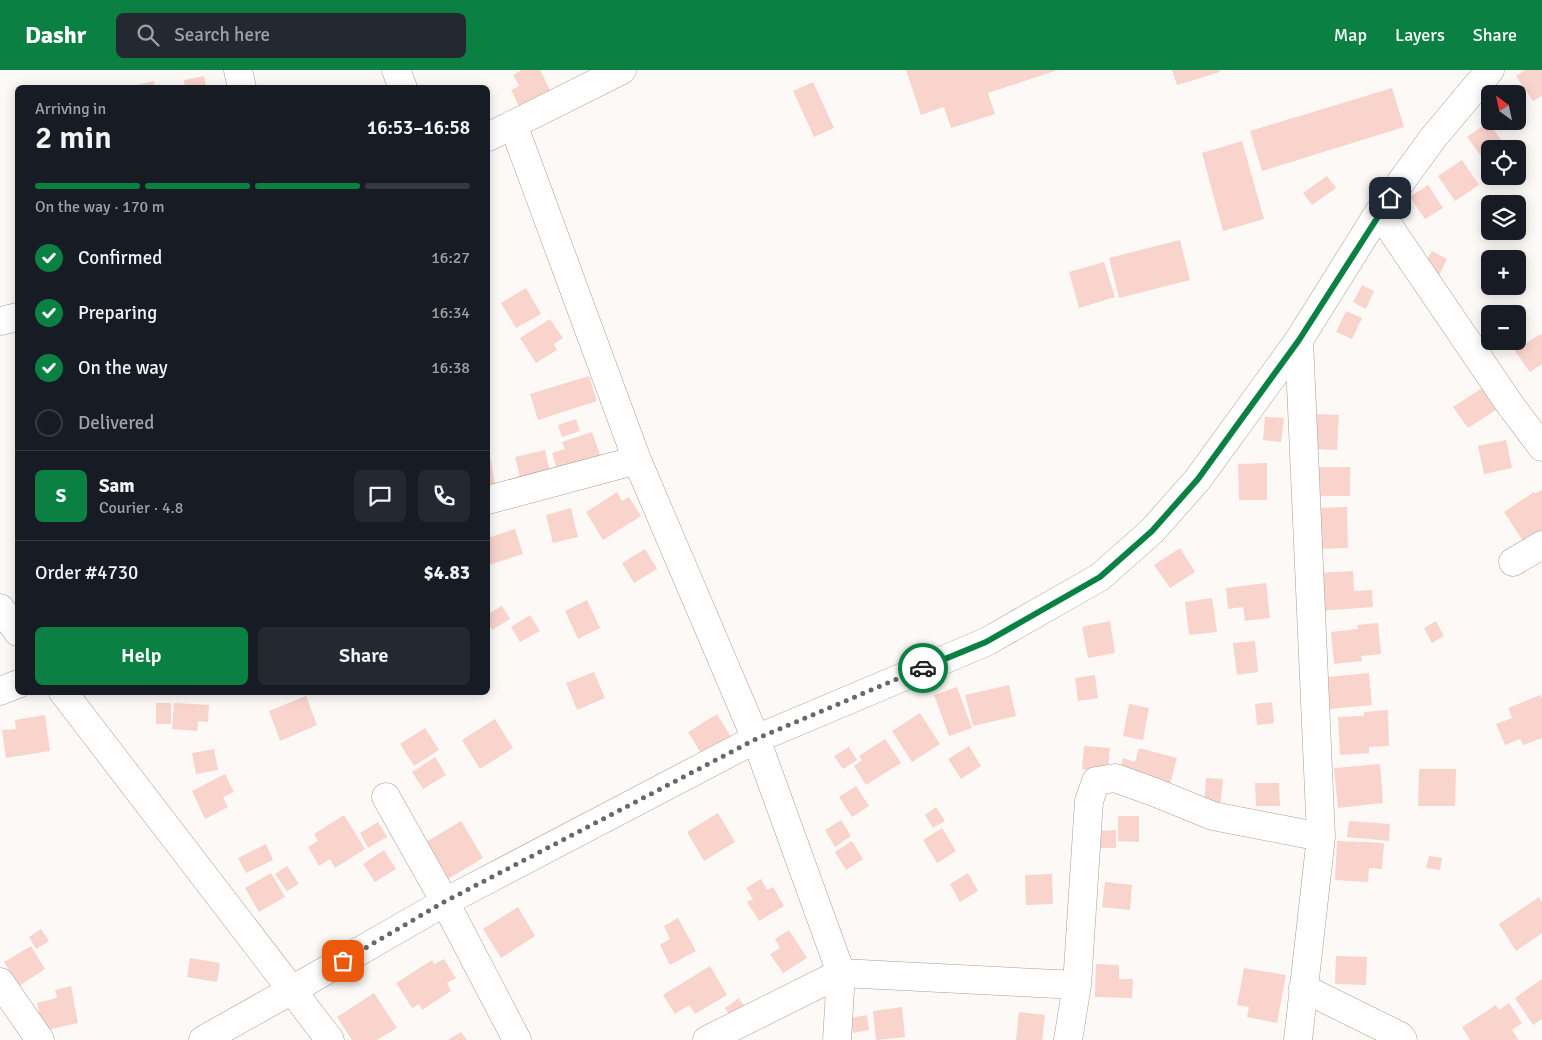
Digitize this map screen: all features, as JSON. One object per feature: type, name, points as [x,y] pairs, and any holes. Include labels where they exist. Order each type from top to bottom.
[{"type":"street","points":[[238,70],[241,85]]},
{"type":"street","points":[[396,70],[402,85]]},
{"type":"street","points":[[203,1040],[444,902],[756,739],[986,642],[1100,577],[1152,531],[1198,479],[1299,340],[1380,212],[1433,138],[1490,70]]},
{"type":"street","points":[[490,137],[612,72]]},
{"type":"street","points":[[513,124],[637,460],[756,739],[841,973],[837,1040]]},
{"type":"street","points":[[1380,212],[1511,406],[1542,447]]},
{"type":"street","points":[[0,321],[15,318]]},
{"type":"street","points":[[1298,1040],[1321,837],[1299,340]]},
{"type":"street","points":[[490,499],[637,460]]},
{"type":"street","points":[[1513,562],[1542,545]]},
{"type":"street","points":[[0,608],[15,628]]},
{"type":"street","points":[[0,691],[15,685]]},
{"type":"street","points":[[65,695],[330,1040]]},
{"type":"street","points":[[1068,1040],[1077,985],[1088,801],[1096,781],[1114,778],[1213,816],[1321,837]]},
{"type":"street","points":[[386,797],[517,1040]]},
{"type":"street","points":[[707,1040],[841,973],[1077,985]]},
{"type":"street","points":[[0,982],[40,1040]]},
{"type":"street","points":[[1304,988],[1400,1036],[1403,1040]]},
{"type":"building","points":[[522,70],[540,70],[553,96],[522,112],[511,90],[519,86],[513,75]]},
{"type":"building","points":[[906,70],[1058,70],[988,93],[995,114],[951,128],[944,107],[921,115]]},
{"type":"building","points":[[1172,70],[1219,70],[1220,72],[1177,85]]},
{"type":"building","points":[[1525,70],[1542,70],[1542,96],[1533,101],[1526,91],[1526,85],[1522,85],[1516,76]]},
{"type":"building","points":[[204,76],[206,85],[185,85],[184,80]]},
{"type":"building","points":[[154,81],[155,85],[137,85]]},
{"type":"building","points":[[813,82],[834,128],[814,137],[793,91]]},
{"type":"building","points":[[1392,88],[1404,127],[1262,171],[1250,131]]},
{"type":"building","points":[[1481,127],[1481,130],[1494,130],[1501,140],[1481,140],[1481,156],[1467,137]]},
{"type":"building","points":[[1242,141],[1264,219],[1223,231],[1202,153]]},
{"type":"building","points":[[1462,160],[1479,185],[1455,201],[1438,176]]},
{"type":"building","points":[[1327,176],[1336,188],[1312,205],[1303,193]]},
{"type":"building","points":[[1428,185],[1443,208],[1425,219],[1410,197]]},
{"type":"building","points":[[1180,240],[1190,280],[1119,298],[1109,258]]},
{"type":"building","points":[[1432,251],[1447,259],[1439,275],[1423,267]]},
{"type":"building","points":[[1104,262],[1115,297],[1079,308],[1069,272]]},
{"type":"building","points":[[1362,285],[1374,291],[1366,309],[1353,302]]},
{"type":"building","points":[[526,288],[541,314],[516,328],[501,303]]},
{"type":"building","points":[[1346,311],[1362,318],[1352,339],[1336,332]]},
{"type":"building","points":[[550,319],[563,338],[554,344],[557,350],[536,363],[520,338]]},
{"type":"building","points":[[1540,334],[1542,336],[1542,364],[1530,372],[1515,351],[1526,350],[1526,344]]},
{"type":"building","points":[[589,376],[597,401],[538,420],[530,394]]},
{"type":"building","points":[[1482,388],[1496,410],[1468,428],[1453,407]]},
{"type":"building","points":[[1314,414],[1339,415],[1337,450],[1312,449]]},
{"type":"building","points":[[1265,417],[1284,418],[1281,442],[1263,440]]},
{"type":"building","points":[[576,419],[580,431],[562,437],[558,425]]},
{"type":"building","points":[[592,432],[603,463],[560,478],[552,453],[565,449],[562,442]]},
{"type":"building","points":[[1506,440],[1512,468],[1484,474],[1478,446]]},
{"type":"building","points":[[545,450],[551,476],[521,482],[515,457]]},
{"type":"building","points":[[490,460],[495,486],[490,487]]},
{"type":"building","points":[[1267,463],[1267,500],[1239,500],[1238,464]]},
{"type":"building","points":[[1319,467],[1350,467],[1350,496],[1319,496]]},
{"type":"building","points":[[1542,490],[1542,532],[1525,544],[1504,512],[1534,492],[1535,494]]},
{"type":"building","points":[[617,492],[622,501],[629,497],[641,516],[603,540],[586,512]]},
{"type":"building","points":[[1347,507],[1348,548],[1315,549],[1314,508]]},
{"type":"building","points":[[571,508],[578,537],[553,543],[546,515]]},
{"type":"building","points":[[515,529],[523,554],[490,565],[490,537]]},
{"type":"building","points":[[1180,548],[1195,572],[1170,588],[1154,565]]},
{"type":"building","points":[[645,549],[657,569],[634,583],[622,563]]},
{"type":"building","points":[[1353,571],[1354,591],[1372,590],[1373,607],[1319,611],[1317,573]]},
{"type":"building","points":[[1266,583],[1270,618],[1245,621],[1243,607],[1228,609],[1226,588]]},
{"type":"building","points":[[1212,598],[1217,632],[1189,635],[1185,602]]},
{"type":"building","points":[[587,600],[600,628],[578,639],[565,611]]},
{"type":"building","points":[[502,606],[510,619],[492,630],[490,626],[490,613]]},
{"type":"building","points":[[530,615],[540,631],[520,642],[511,627]]},
{"type":"building","points":[[1110,621],[1115,653],[1088,658],[1082,627]]},
{"type":"building","points":[[1436,621],[1444,636],[1432,643],[1424,628]]},
{"type":"building","points":[[1378,623],[1381,654],[1361,656],[1362,661],[1334,664],[1331,632],[1358,629],[1357,625]]},
{"type":"building","points":[[1255,641],[1258,672],[1237,675],[1233,643]]},
{"type":"building","points":[[594,672],[605,698],[577,710],[566,683]]},
{"type":"building","points":[[1369,673],[1372,705],[1330,709],[1327,677]]},
{"type":"building","points":[[1095,675],[1098,698],[1078,701],[1075,678]]},
{"type":"building","points":[[1009,685],[1016,716],[973,726],[965,695]]},
{"type":"building","points":[[957,687],[972,728],[949,736],[934,695]]},
{"type":"building","points":[[1540,695],[1542,699],[1542,738],[1523,745],[1520,739],[1505,745],[1496,724],[1512,718],[1508,708]]},
{"type":"building","points":[[306,696],[317,725],[280,741],[269,711]]},
{"type":"building","points":[[1272,702],[1274,723],[1257,725],[1255,704]]},
{"type":"building","points":[[156,703],[171,703],[171,724],[156,724]]},
{"type":"building","points":[[174,703],[209,705],[208,722],[198,721],[197,731],[172,729]]},
{"type":"building","points":[[1129,704],[1149,708],[1143,740],[1123,736]]},
{"type":"building","points":[[1388,710],[1389,746],[1369,747],[1369,753],[1340,755],[1338,717],[1364,716],[1364,712]]},
{"type":"building","points":[[920,713],[940,744],[912,762],[892,731]]},
{"type":"building","points":[[717,714],[731,737],[702,755],[688,732]]},
{"type":"building","points":[[45,715],[50,751],[6,758],[2,730],[16,729],[15,720]]},
{"type":"building","points":[[495,719],[513,748],[480,769],[462,740]]},
{"type":"building","points":[[425,728],[439,750],[414,766],[400,744]]},
{"type":"building","points":[[885,739],[901,763],[866,785],[854,766],[862,760],[859,756]]},
{"type":"building","points":[[969,746],[981,766],[961,779],[948,759]]},
{"type":"building","points":[[1084,746],[1110,748],[1108,771],[1082,769]]},
{"type":"building","points":[[849,747],[857,760],[843,769],[834,756]]},
{"type":"building","points":[[1139,748],[1177,758],[1169,788],[1119,774],[1123,758],[1135,762]]},
{"type":"building","points":[[214,749],[218,770],[196,774],[192,753]]},
{"type":"building","points":[[435,757],[446,775],[423,789],[412,772]]},
{"type":"building","points":[[1380,764],[1383,803],[1338,808],[1334,768]]},
{"type":"building","points":[[1419,769],[1456,769],[1455,806],[1418,806]]},
{"type":"building","points":[[225,774],[234,792],[223,797],[228,807],[205,819],[192,791]]},
{"type":"building","points":[[1206,778],[1223,779],[1220,808],[1204,807]]},
{"type":"building","points":[[1255,783],[1279,783],[1280,806],[1256,806]]},
{"type":"building","points":[[856,786],[869,806],[852,817],[839,797]]},
{"type":"building","points":[[936,807],[945,821],[933,828],[925,815]]},
{"type":"building","points":[[718,813],[735,842],[704,861],[687,832]]},
{"type":"building","points":[[344,815],[365,849],[335,868],[330,859],[319,866],[308,847],[318,841],[314,834]]},
{"type":"building","points":[[1118,816],[1139,816],[1139,842],[1118,841]]},
{"type":"building","points":[[841,820],[851,836],[835,847],[825,830]]},
{"type":"building","points":[[461,821],[483,858],[448,879],[426,842]]},
{"type":"building","points":[[1349,821],[1390,824],[1389,841],[1347,837]]},
{"type":"building","points":[[378,822],[387,837],[368,848],[360,833]]},
{"type":"building","points":[[942,828],[956,851],[937,863],[923,840]]},
{"type":"building","points":[[1116,830],[1116,848],[1100,848],[1100,831]]},
{"type":"building","points":[[852,841],[863,859],[846,870],[835,852]]},
{"type":"building","points":[[1337,841],[1384,843],[1382,869],[1369,868],[1368,882],[1335,880]]},
{"type":"building","points":[[266,844],[273,860],[246,873],[238,858]]},
{"type":"building","points":[[384,850],[396,869],[375,882],[363,864]]},
{"type":"building","points":[[1429,856],[1442,858],[1440,870],[1426,868]]},
{"type":"building","points":[[287,866],[299,884],[287,891],[275,874]]},
{"type":"building","points":[[271,873],[285,897],[259,912],[245,888]]},
{"type":"building","points":[[968,873],[978,891],[960,902],[950,884]]},
{"type":"building","points":[[1052,874],[1053,904],[1026,905],[1025,875]]},
{"type":"building","points":[[761,879],[767,890],[773,887],[784,906],[759,921],[747,902],[753,899],[746,888]]},
{"type":"building","points":[[1105,882],[1132,885],[1130,910],[1102,907]]},
{"type":"building","points":[[1539,897],[1542,902],[1542,933],[1516,951],[1499,924]]},
{"type":"building","points":[[518,907],[535,936],[501,958],[483,929]]},
{"type":"building","points":[[678,918],[696,951],[670,965],[660,945],[670,939],[664,926]]},
{"type":"building","points":[[41,929],[49,941],[36,949],[29,937]]},
{"type":"building","points":[[789,930],[807,958],[783,973],[770,954],[780,948],[775,939]]},
{"type":"building","points":[[31,946],[45,969],[19,986],[4,962]]},
{"type":"building","points":[[1336,956],[1367,957],[1366,985],[1335,984]]},
{"type":"building","points":[[190,958],[220,963],[217,982],[187,977]]},
{"type":"building","points":[[444,959],[456,978],[447,983],[451,991],[422,1010],[419,1004],[412,1008],[396,983],[432,960],[434,964]]},
{"type":"building","points":[[1096,964],[1119,965],[1119,979],[1133,979],[1132,998],[1095,997]]},
{"type":"building","points":[[710,966],[727,995],[695,1014],[689,1005],[675,1014],[663,995]]},
{"type":"building","points":[[1244,968],[1286,975],[1277,1023],[1247,1017],[1249,1007],[1237,1005]]},
{"type":"building","points":[[1542,979],[1542,1019],[1533,1025],[1515,998]]},
{"type":"building","points":[[71,986],[78,1023],[43,1031],[37,1003],[57,998],[55,990]]},
{"type":"building","points":[[374,993],[397,1028],[377,1040],[352,1040],[337,1017]]},
{"type":"building","points":[[739,998],[748,1012],[734,1022],[725,1008]]},
{"type":"building","points":[[1509,1003],[1522,1023],[1512,1030],[1518,1039],[1470,1040],[1462,1027],[1496,1005],[1499,1010]]},
{"type":"building","points":[[902,1007],[905,1037],[876,1040],[873,1011]]},
{"type":"building","points":[[1019,1012],[1045,1015],[1042,1040],[1016,1040]]},
{"type":"building","points":[[867,1015],[869,1030],[853,1033],[850,1018]]},
{"type":"building","points":[[461,1032],[467,1040],[448,1040]]},
{"type":"way so far","points":[[343,961],[444,902],[756,739],[923,668]]},
{"type":"route","points":[[923,668],[986,642],[1100,577],[1152,531],[1198,479],[1299,340],[1390,198]]}]
